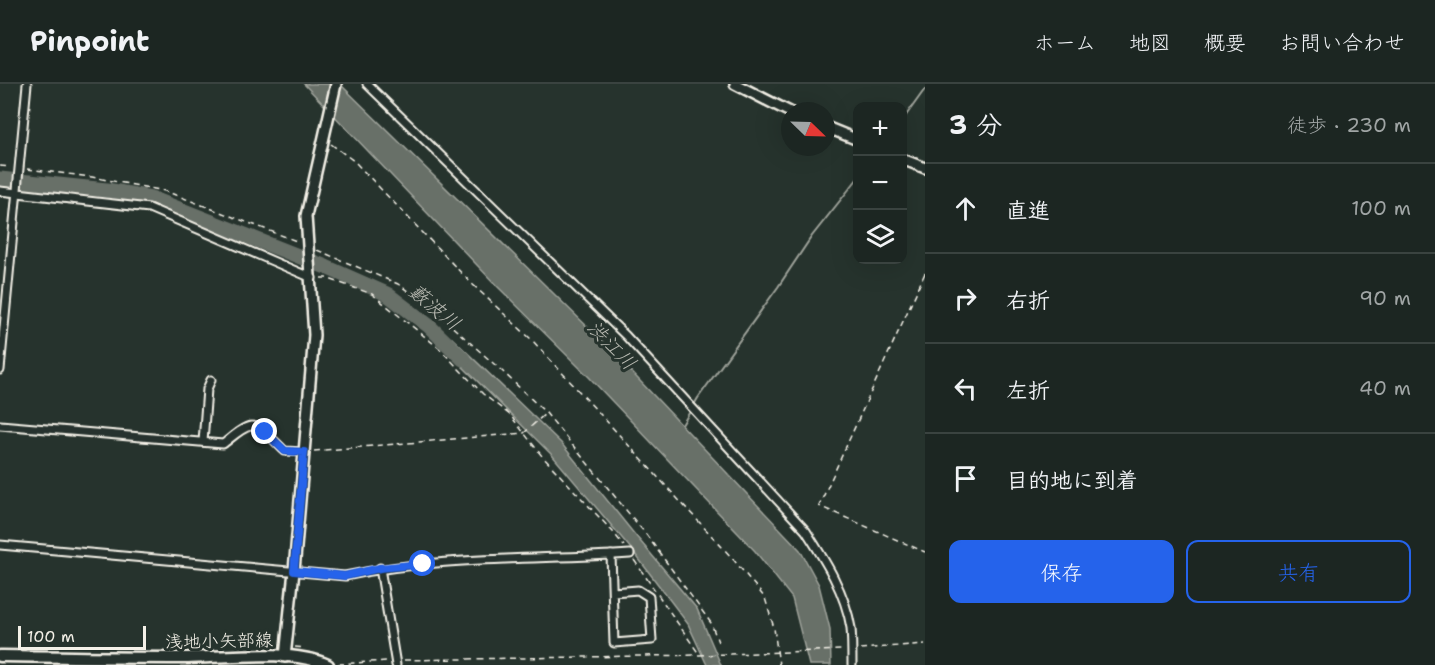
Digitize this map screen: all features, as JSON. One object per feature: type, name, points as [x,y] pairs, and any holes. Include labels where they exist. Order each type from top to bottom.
[{"type":"main road","name":"浅地小矢部線","points":[[0,656],[147,658],[285,651],[328,665]]},
{"type":"street","points":[[0,370],[27,84]]},
{"type":"street","points":[[285,651],[314,335],[306,216],[336,84]]},
{"type":"street","points":[[367,84],[626,336],[806,531],[840,590],[851,628],[852,665]]},
{"type":"street","points":[[735,84],[781,107]]},
{"type":"street","points":[[835,131],[853,138]]},
{"type":"street","points":[[907,161],[925,168]]},
{"type":"street","points":[[0,191],[148,208],[311,274]]},
{"type":"street","points":[[203,442],[207,389],[211,380]]},
{"type":"street","points":[[0,425],[223,444],[250,426],[256,426],[285,451],[304,452]]},
{"type":"street","points":[[0,545],[345,576],[380,568],[423,564],[630,554]]},
{"type":"street","points":[[611,555],[614,643],[652,640],[649,597],[638,590],[613,592]]},
{"type":"street","points":[[380,568],[396,663]]},
{"type":"path","points":[[323,135],[354,161],[471,282],[532,340],[733,559],[765,598],[779,653],[779,665]]},
{"type":"path","points":[[0,166],[92,177],[165,191],[398,284],[429,306],[546,412],[645,533],[711,622],[718,642]]},
{"type":"path","points":[[925,273],[819,506],[925,552]]},
{"type":"path","points":[[311,274],[372,294],[439,348],[483,394],[510,415],[542,456],[613,532],[700,655]]},
{"type":"path","points":[[304,452],[524,433],[546,412]]},
{"type":"path","points":[[336,664],[779,653],[925,644]]},
{"type":"path","points":[[285,651],[303,647],[311,651]]},
{"type":"shaded area","points":[[304,84],[340,84],[603,342],[800,550],[819,585],[830,629],[831,665],[809,665],[792,598],[755,551]]},
{"type":"shaded area","points":[[452,338],[561,443],[697,609],[721,665],[707,665],[688,624],[632,550],[552,455],[446,350]]},
{"type":"waterway","points":[[907,114],[925,89]]},
{"type":"waterway","name":"藪波川","points":[[0,179],[107,190],[151,198],[326,267],[387,294],[429,326],[463,359]]},
{"type":"waterway","points":[[682,425],[698,398],[812,236],[853,184]]},
{"type":"route","points":[[265,432],[285,451],[304,452],[294,571],[345,576],[380,568],[423,564]]},
{"type":"water label","name":"渋江川","points":[[612,345]]}]
